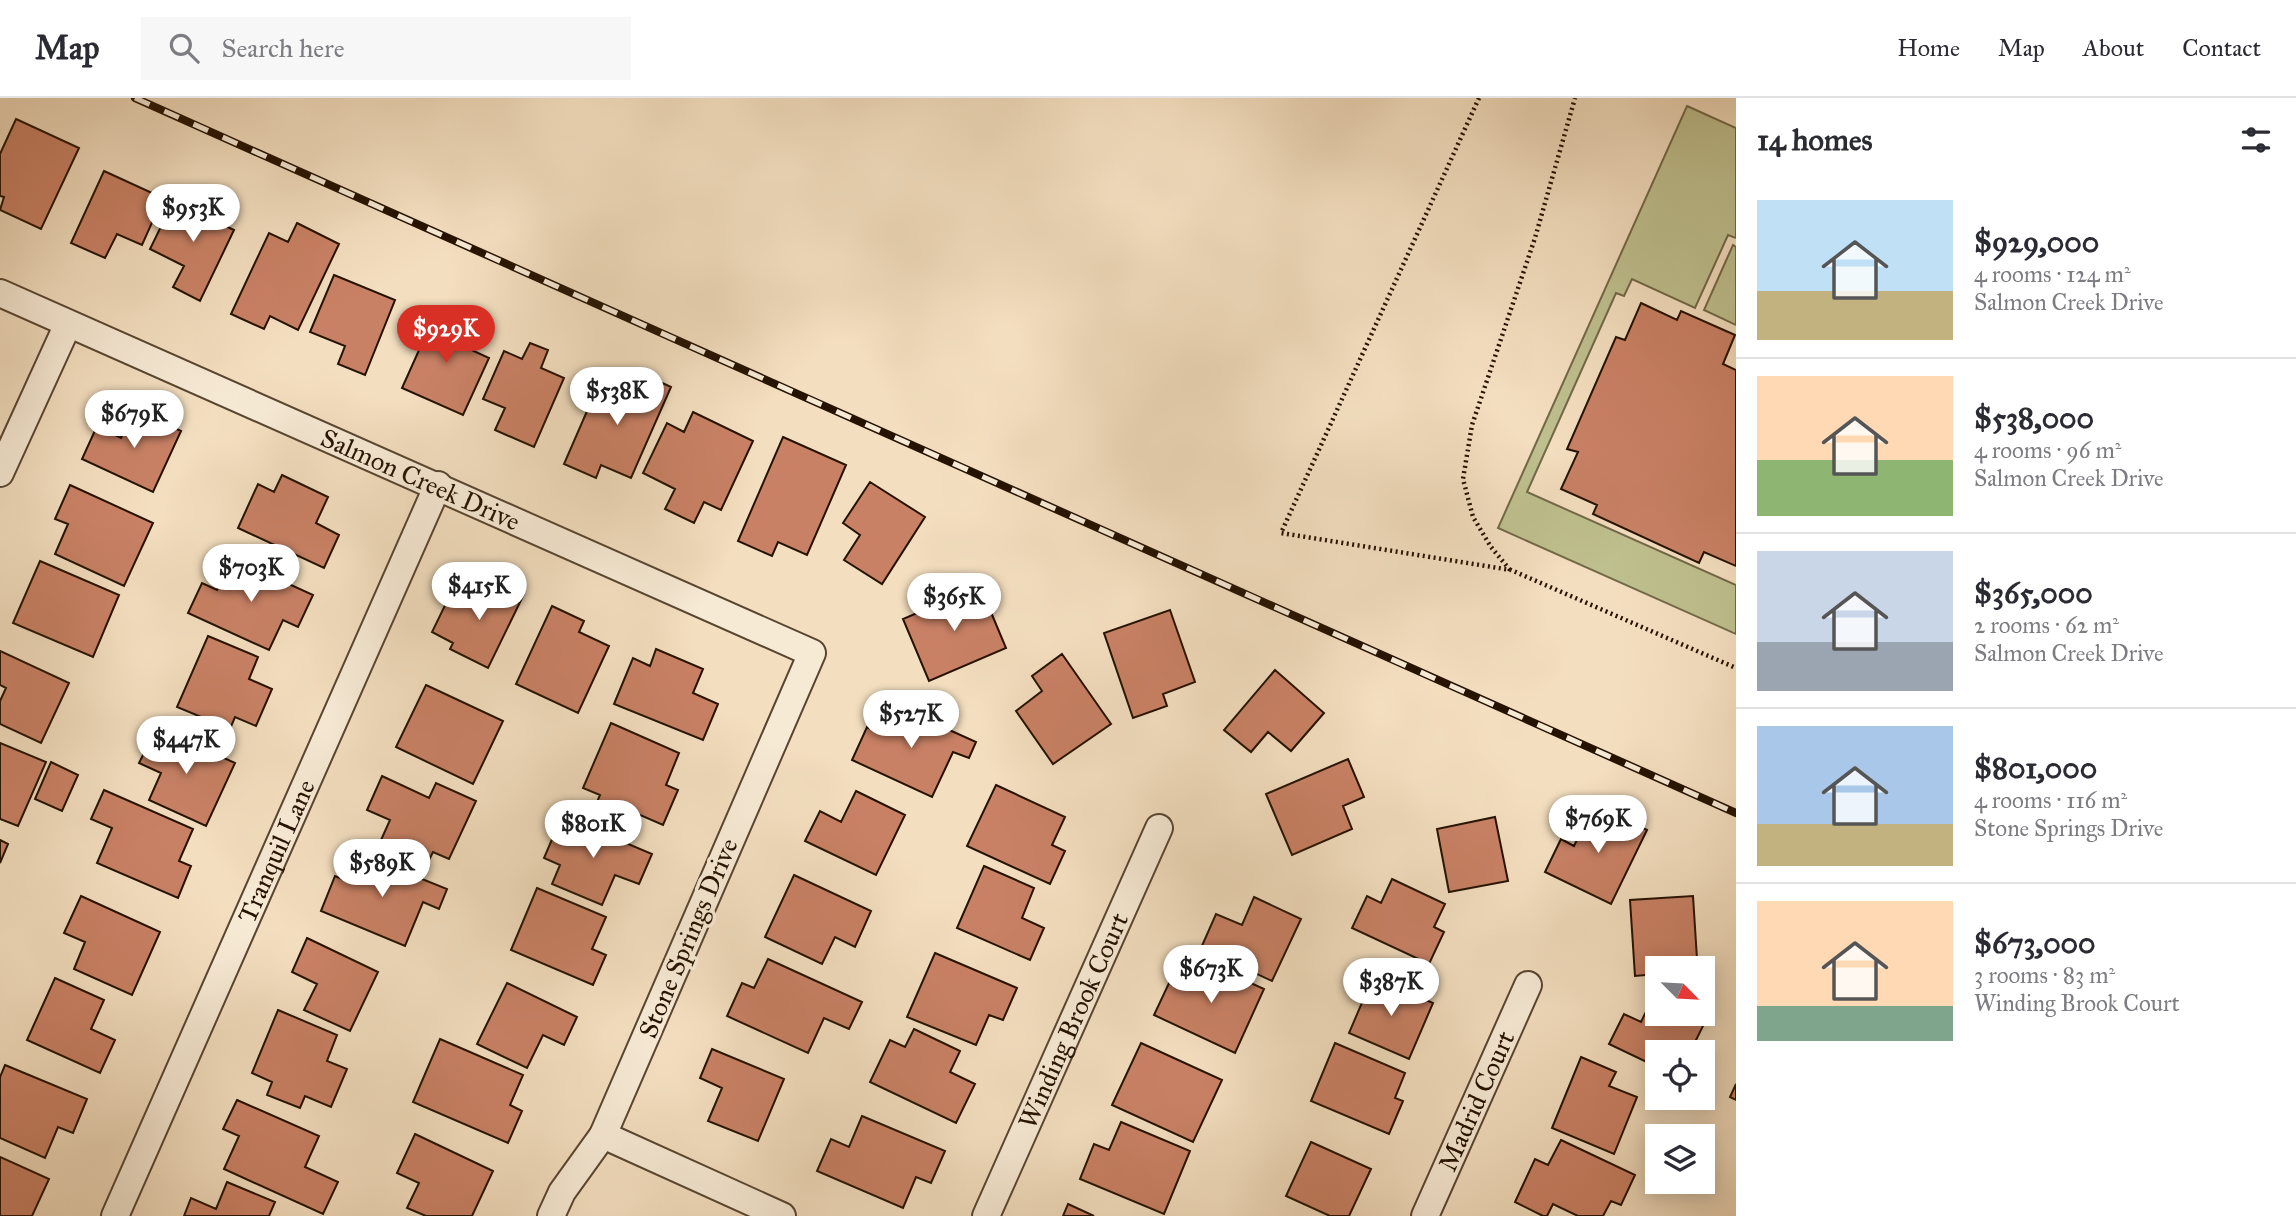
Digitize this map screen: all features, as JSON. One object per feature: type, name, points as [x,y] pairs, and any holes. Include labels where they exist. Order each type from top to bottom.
[{"type":"street","name":"Salmon Creek Drive","points":[[0,293],[812,653]]},
{"type":"street","points":[[0,473],[68,324]]},
{"type":"street","name":"Tranquil Lane","points":[[115,1216],[438,485]]},
{"type":"street","name":"Stone Springs Drive","points":[[551,1216],[562,1192],[603,1135],[812,653]]},
{"type":"street","name":"Winding Brook Court","points":[[986,1216],[1159,828]]},
{"type":"street","name":"Madrid Court","points":[[1425,1216],[1528,985]]},
{"type":"street","points":[[603,1135],[782,1216]]},
{"type":"path","points":[[1479,98],[1281,533],[1511,570],[1736,668]]},
{"type":"path","points":[[1511,570],[1491,547],[1474,517],[1463,480],[1472,425],[1535,238],[1575,98]]},
{"type":"green space","points":[[1687,106],[1736,128],[1736,238],[1728,235],[1695,308],[1632,279],[1624,296],[1616,293],[1527,492],[1736,585],[1736,634],[1498,528]]},
{"type":"green space","points":[[1733,245],[1736,247],[1736,325],[1704,310]]},
{"type":"building","points":[[16,119],[79,148],[41,229],[0,210],[4,197],[0,196],[0,154]]},
{"type":"building","points":[[104,171],[163,198],[142,245],[117,234],[105,258],[71,243]]},
{"type":"building","points":[[198,197],[222,208],[215,221],[234,230],[200,301],[173,287],[184,266],[150,249],[173,202],[191,211]]},
{"type":"building","points":[[297,223],[339,244],[298,330],[270,316],[264,329],[231,314],[269,233],[288,242]]},
{"type":"building","points":[[334,275],[395,300],[365,375],[338,364],[345,346],[310,332]]},
{"type":"building","points":[[1641,303],[1677,320],[1681,311],[1735,335],[1723,364],[1736,370],[1736,566],[1704,552],[1699,563],[1593,514],[1597,505],[1561,489],[1578,452],[1567,449],[1616,337],[1625,340]]},
{"type":"building","points":[[437,310],[474,327],[465,347],[489,358],[463,415],[402,388]]},
{"type":"building","points":[[530,343],[548,350],[541,368],[564,378],[534,447],[495,430],[505,408],[483,399],[504,351],[522,359]]},
{"type":"building","points":[[641,373],[671,387],[631,478],[601,465],[596,478],[564,464],[591,402],[577,396],[580,387],[594,393],[599,380],[631,395]]},
{"type":"building","points":[[134,409],[181,431],[153,492],[82,459],[97,426],[121,438]]},
{"type":"building","points":[[693,412],[753,441],[721,510],[704,502],[694,523],[665,509],[675,489],[643,473],[667,423],[684,432]]},
{"type":"building","points":[[783,437],[846,465],[807,555],[778,542],[772,556],[738,541]]},
{"type":"building","points":[[282,475],[328,497],[316,523],[339,535],[324,568],[238,528],[258,484],[274,492]]},
{"type":"building","points":[[870,482],[925,517],[882,584],[844,560],[860,535],[843,523]]},
{"type":"building","points":[[70,485],[153,523],[124,586],[55,554],[68,524],[55,519]]},
{"type":"building","points":[[232,558],[313,595],[298,627],[283,620],[269,650],[188,613],[202,583],[217,590]]},
{"type":"building","points":[[40,561],[119,595],[93,657],[13,623]]},
{"type":"building","points":[[490,578],[524,594],[488,668],[450,649],[453,643],[432,632],[452,591],[478,604]]},
{"type":"building","points":[[980,586],[1006,648],[929,681],[903,619]]},
{"type":"building","points":[[552,606],[584,621],[579,632],[609,646],[578,713],[516,684]]},
{"type":"building","points":[[1170,610],[1195,682],[1163,694],[1167,706],[1133,718],[1104,633]]},
{"type":"building","points":[[208,636],[258,657],[249,679],[272,689],[256,726],[235,717],[230,729],[177,707]]},
{"type":"building","points":[[656,649],[703,669],[693,693],[718,704],[703,740],[614,704],[633,658],[650,666]]},
{"type":"building","points":[[0,651],[69,683],[41,743],[0,724],[0,701],[6,688],[0,685]]},
{"type":"building","points":[[1062,654],[1111,724],[1053,764],[1016,711],[1042,691],[1032,676]]},
{"type":"building","points":[[1275,670],[1324,713],[1291,751],[1268,732],[1251,752],[1224,730]]},
{"type":"building","points":[[426,685],[503,721],[473,784],[396,747]]},
{"type":"building","points":[[892,704],[976,742],[969,758],[953,752],[932,797],[852,760],[867,727],[879,733]]},
{"type":"building","points":[[611,723],[679,753],[666,785],[678,790],[663,825],[615,804],[611,816],[594,809],[600,795],[583,788]]},
{"type":"building","points":[[157,727],[235,763],[206,826],[149,800],[161,773],[139,763]]},
{"type":"building","points":[[0,743],[46,762],[18,826],[0,819]]},
{"type":"building","points":[[1348,759],[1364,797],[1343,806],[1352,829],[1292,855],[1266,794]]},
{"type":"building","points":[[51,762],[78,775],[62,811],[35,799]]},
{"type":"building","points":[[382,776],[429,798],[436,783],[476,801],[449,859],[433,852],[424,870],[377,849],[390,820],[367,810]]},
{"type":"building","points":[[996,785],[1065,817],[1052,845],[1065,851],[1050,884],[967,846]]},
{"type":"building","points":[[104,790],[193,829],[179,861],[191,866],[178,898],[97,863],[112,828],[91,819]]},
{"type":"building","points":[[856,791],[905,815],[876,875],[805,841],[820,811],[841,822]]},
{"type":"building","points":[[1594,804],[1647,830],[1611,904],[1545,872],[1561,839],[1574,846]]},
{"type":"building","points":[[562,816],[652,854],[639,884],[615,875],[602,905],[552,884],[560,865],[544,858]]},
{"type":"building","points":[[1495,817],[1508,881],[1449,892],[1437,829]]},
{"type":"building","points":[[0,840],[8,844],[0,863]]},
{"type":"building","points":[[360,854],[447,889],[439,909],[423,902],[405,946],[321,911],[335,876],[349,882]]},
{"type":"building","points":[[984,866],[1034,888],[1022,918],[1044,928],[1030,960],[957,928]]},
{"type":"building","points":[[794,875],[871,911],[855,947],[835,937],[822,964],[765,937]]},
{"type":"building","points":[[1392,879],[1445,904],[1434,927],[1444,932],[1429,964],[1352,928],[1367,896],[1381,903]]},
{"type":"building","points":[[537,888],[606,917],[592,949],[606,955],[593,985],[511,950]]},
{"type":"building","points":[[81,896],[160,932],[132,995],[74,969],[85,942],[64,933]]},
{"type":"building","points":[[1693,896],[1697,956],[1645,956],[1645,975],[1635,976],[1630,900]]},
{"type":"building","points":[[1254,897],[1301,919],[1272,981],[1201,948],[1216,914],[1242,925]]},
{"type":"building","points":[[307,938],[378,972],[350,1031],[304,1010],[317,984],[292,972]]},
{"type":"building","points":[[935,953],[1017,988],[1003,1020],[989,1015],[976,1045],[907,1017]]},
{"type":"building","points":[[1196,958],[1264,989],[1235,1053],[1154,1015],[1169,983],[1181,989]]},
{"type":"building","points":[[768,959],[862,1002],[849,1029],[824,1018],[808,1053],[727,1016],[742,983],[754,988]]},
{"type":"building","points":[[1373,977],[1433,1003],[1409,1059],[1349,1033]]},
{"type":"building","points":[[55,978],[104,1000],[91,1029],[115,1040],[100,1073],[27,1040]]},
{"type":"building","points":[[507,983],[577,1017],[564,1045],[543,1035],[527,1068],[477,1044]]},
{"type":"building","points":[[278,1010],[337,1035],[327,1061],[347,1069],[331,1107],[305,1096],[300,1108],[267,1095],[272,1082],[252,1073]]},
{"type":"building","points":[[1624,1014],[1641,1022],[1645,1014],[1645,1026],[1703,1026],[1696,1040],[1645,1040],[1645,1061],[1609,1044]]},
{"type":"building","points":[[914,1029],[960,1051],[950,1072],[975,1084],[956,1123],[870,1082],[890,1040],[905,1047]]},
{"type":"building","points":[[440,1039],[523,1075],[510,1105],[522,1111],[508,1143],[413,1102]]},
{"type":"building","points":[[1141,1043],[1222,1080],[1193,1142],[1112,1105]]},
{"type":"building","points":[[1335,1043],[1405,1073],[1395,1098],[1403,1101],[1389,1134],[1311,1101]]},
{"type":"building","points":[[712,1049],[784,1079],[758,1141],[708,1121],[722,1088],[700,1078]]},
{"type":"building","points":[[1581,1057],[1616,1072],[1609,1086],[1637,1097],[1614,1154],[1552,1128]]},
{"type":"building","points":[[5,1065],[87,1099],[73,1133],[58,1127],[45,1158],[0,1138],[0,1077]]},
{"type":"building","points":[[1736,1084],[1736,1100],[1730,1097]]},
{"type":"building","points":[[237,1100],[319,1136],[305,1167],[338,1182],[323,1214],[224,1169],[239,1136],[223,1129]]},
{"type":"building","points":[[862,1116],[945,1151],[931,1183],[916,1177],[903,1208],[817,1171],[831,1139],[849,1147]]},
{"type":"building","points":[[1121,1122],[1190,1151],[1164,1214],[1080,1179],[1094,1144],[1109,1150]]},
{"type":"building","points":[[415,1134],[493,1171],[472,1216],[426,1216],[407,1208],[419,1183],[397,1173]]},
{"type":"building","points":[[1561,1140],[1635,1175],[1621,1205],[1611,1201],[1603,1216],[1578,1216],[1553,1204],[1547,1216],[1543,1216],[1515,1202],[1535,1159],[1548,1165]]},
{"type":"building","points":[[1311,1142],[1371,1169],[1349,1216],[1330,1216],[1286,1196]]},
{"type":"building","points":[[0,1157],[49,1179],[32,1216],[0,1216]]},
{"type":"building","points":[[227,1182],[275,1202],[269,1216],[184,1216],[191,1198],[216,1209]]},
{"type":"building","points":[[1068,1204],[1094,1216],[1063,1216]]},
{"type":"railway","points":[[135,98],[1736,813]]}]
